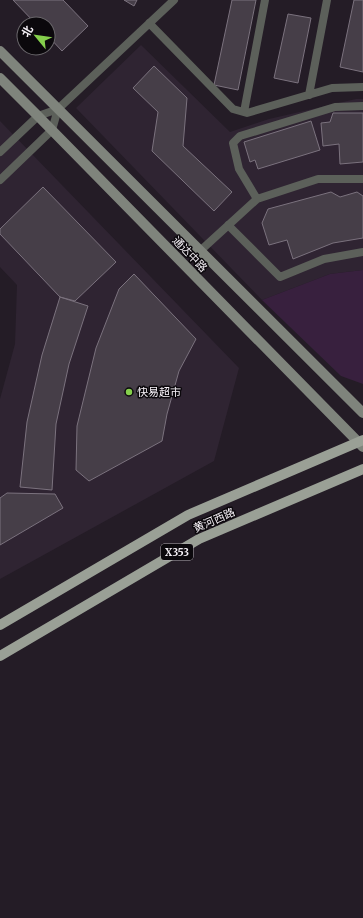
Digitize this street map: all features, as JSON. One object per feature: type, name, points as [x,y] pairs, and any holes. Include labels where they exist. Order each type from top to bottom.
[{"type":"main road","name":"黄河西路","points":[[0,625],[188,515],[361,443]]},
{"type":"main road","name":"黄河西路","points":[[0,656],[199,539],[363,469]]},
{"type":"street","name":"通达中路","points":[[0,51],[363,413]]},
{"type":"street","name":"通达中路","points":[[0,78],[361,443]]},
{"type":"lane","points":[[0,152],[38,116],[58,110],[174,0]]},
{"type":"lane","points":[[244,112],[265,0]]},
{"type":"lane","points":[[309,95],[327,0]]},
{"type":"lane","points":[[149,23],[233,109],[247,113],[332,88],[363,87]]},
{"type":"lane","points":[[258,199],[238,169],[233,143],[240,136],[335,107],[363,106]]},
{"type":"lane","points":[[0,180],[52,130],[58,110]]},
{"type":"lane","points":[[200,251],[258,199],[318,179],[363,179]]},
{"type":"lane","points":[[228,225],[280,276],[324,259],[363,252]]},
{"type":"shaded area","points":[[141,45],[230,132],[269,119],[356,99],[363,99],[363,270],[330,274],[262,300],[76,108]]},
{"type":"shaded area","points":[[0,121],[239,368],[214,461],[0,579],[0,399],[15,344],[17,285],[0,267]]},
{"type":"shaded area","points":[[363,270],[363,384],[341,376],[262,300],[330,274]]},
{"type":"building","points":[[13,0],[63,0],[88,26],[62,51],[56,45],[56,16],[28,16]]},
{"type":"building","points":[[124,0],[137,0],[134,6]]},
{"type":"building","points":[[232,0],[256,0],[238,90],[214,85]]},
{"type":"building","points":[[354,0],[363,0],[363,72],[340,67]]},
{"type":"building","points":[[288,14],[311,18],[298,83],[274,78]]},
{"type":"building","points":[[154,66],[187,98],[183,146],[232,192],[214,211],[152,151],[158,112],[133,88]]},
{"type":"building","points":[[333,113],[363,113],[363,162],[340,164],[339,144],[323,146],[321,123],[330,122]]},
{"type":"building","points":[[311,121],[320,150],[258,169],[255,160],[250,162],[244,142]]},
{"type":"building","points":[[43,187],[116,262],[75,301],[60,297],[0,234],[0,229]]},
{"type":"building","points":[[331,192],[340,197],[357,192],[363,196],[363,238],[333,243],[293,259],[287,240],[269,245],[262,223],[268,209]]},
{"type":"building","name":"快易超市","points":[[134,274],[196,339],[179,371],[167,414],[162,441],[89,481],[76,470],[77,426],[96,348],[119,289]]},
{"type":"building","points":[[60,297],[88,306],[69,364],[56,424],[52,490],[20,487],[27,422],[42,355]]},
{"type":"building","points":[[7,493],[55,494],[63,508],[0,545],[0,498]]},
{"type":"place","name":"快易超市","points":[[129,392]]}]
